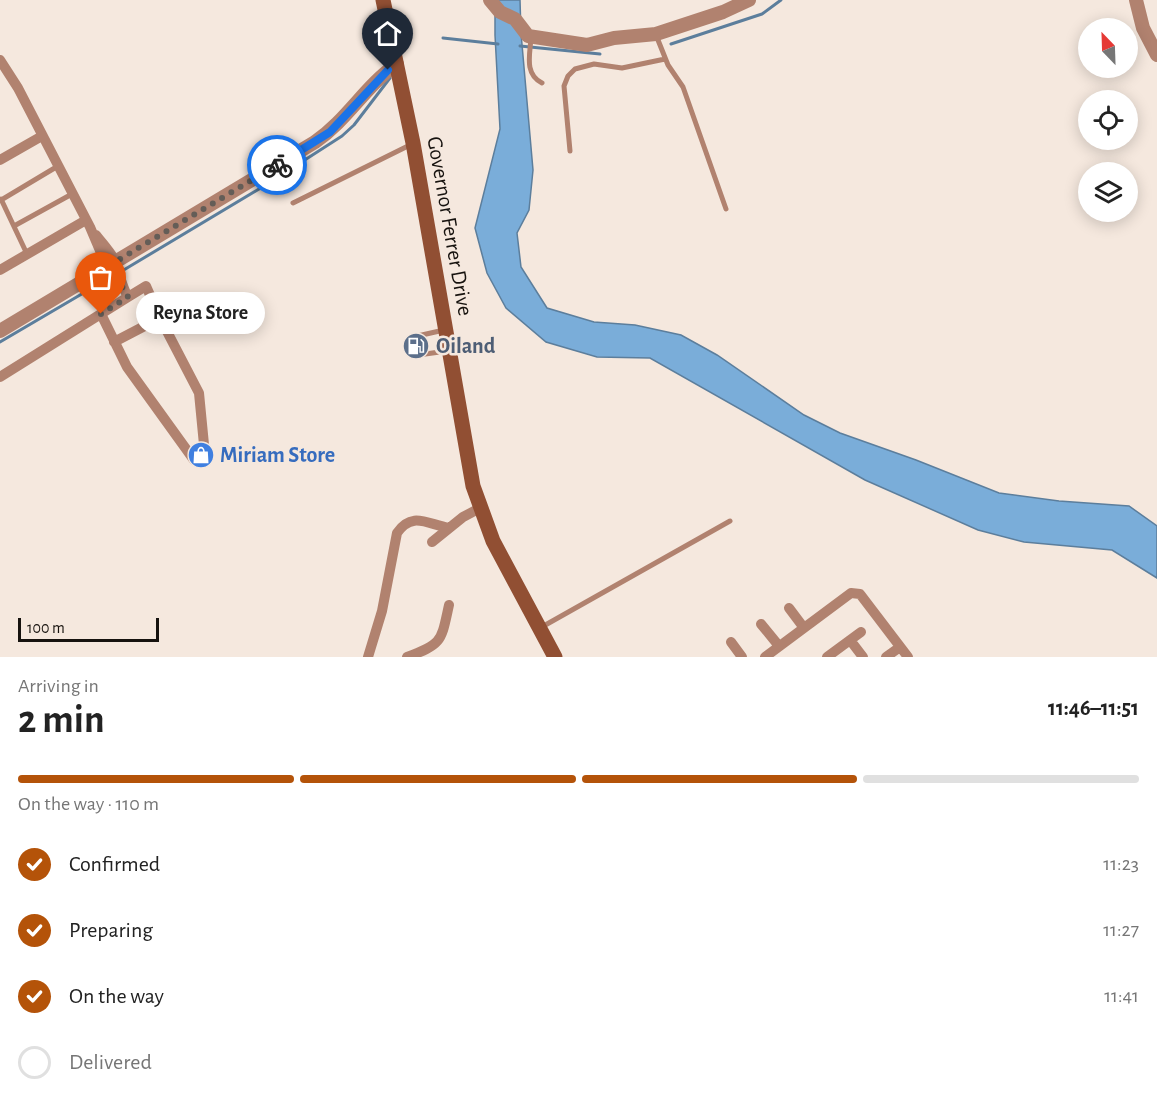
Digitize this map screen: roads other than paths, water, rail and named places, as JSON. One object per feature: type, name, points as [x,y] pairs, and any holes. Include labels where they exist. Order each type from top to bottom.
[{"type":"main road","name":"Governor Ferrer Drive","points":[[383,0],[413,143],[469,465],[480,508],[503,562],[555,657]]},
{"type":"street","points":[[492,3],[500,12],[516,20],[531,38],[587,45],[614,38],[656,34],[723,12],[749,0]]},
{"type":"street","points":[[1136,0],[1143,28],[1157,55]]},
{"type":"street","points":[[0,60],[18,88],[128,297]]},
{"type":"street","points":[[0,331],[324,136],[342,121],[382,75],[397,64]]},
{"type":"street","points":[[0,160],[42,136]]},
{"type":"street","points":[[1,266],[88,224]]},
{"type":"street","points":[[0,377],[128,297],[146,286],[160,318],[200,393],[205,454],[202,459],[194,460],[128,367],[101,314]]},
{"type":"street","points":[[114,342],[160,318]]},
{"type":"street","points":[[432,542],[467,514],[480,508]]},
{"type":"street","points":[[369,656],[382,611],[397,533],[403,526],[416,520],[448,528]]},
{"type":"street","points":[[765,657],[851,593],[856,592],[860,594],[908,657]]},
{"type":"street","points":[[407,657],[439,641],[444,633],[449,605]]},
{"type":"street","points":[[789,608],[804,628]]},
{"type":"street","points":[[761,624],[779,646]]},
{"type":"street","points":[[827,657],[861,632]]},
{"type":"street","points":[[850,640],[863,657]]},
{"type":"street","points":[[731,642],[742,657]]},
{"type":"street","points":[[886,657],[900,647]]},
{"type":"lane","points":[[656,34],[665,58],[683,87],[726,209]]},
{"type":"lane","points":[[531,38],[531,73],[542,83]]},
{"type":"lane","points":[[570,151],[564,86],[568,76],[575,69],[594,64],[622,68],[665,58]]},
{"type":"lane","points":[[293,203],[413,143]]},
{"type":"lane","points":[[27,254],[1,199],[58,166]]},
{"type":"lane","points":[[14,226],[72,194]]},
{"type":"lane","points":[[446,330],[413,337],[410,340],[413,353],[418,355],[449,350]]},
{"type":"lane","points":[[539,629],[730,521]]},
{"type":"water","points":[[495,0],[520,0],[533,170],[529,210],[517,233],[521,267],[547,308],[594,322],[635,325],[681,335],[717,355],[804,415],[840,433],[999,493],[1059,501],[1129,506],[1157,526],[1157,578],[1112,550],[1024,542],[978,530],[865,480],[650,358],[597,357],[546,342],[506,308],[487,273],[475,228],[500,129]]},
{"type":"waterway","points":[[671,44],[762,14],[781,0]]},
{"type":"waterway","points":[[443,38],[498,44]]},
{"type":"waterway","points":[[520,46],[600,54]]},
{"type":"waterway","points":[[122,271],[269,183],[342,136],[354,125],[390,78]]},
{"type":"waterway","points":[[0,342],[109,278]]},
{"type":"place","name":"Reyna Store","points":[[101,314]]},
{"type":"place","name":"Oiland","points":[[416,346]]},
{"type":"place","name":"Miriam Store","points":[[201,455]]}]
